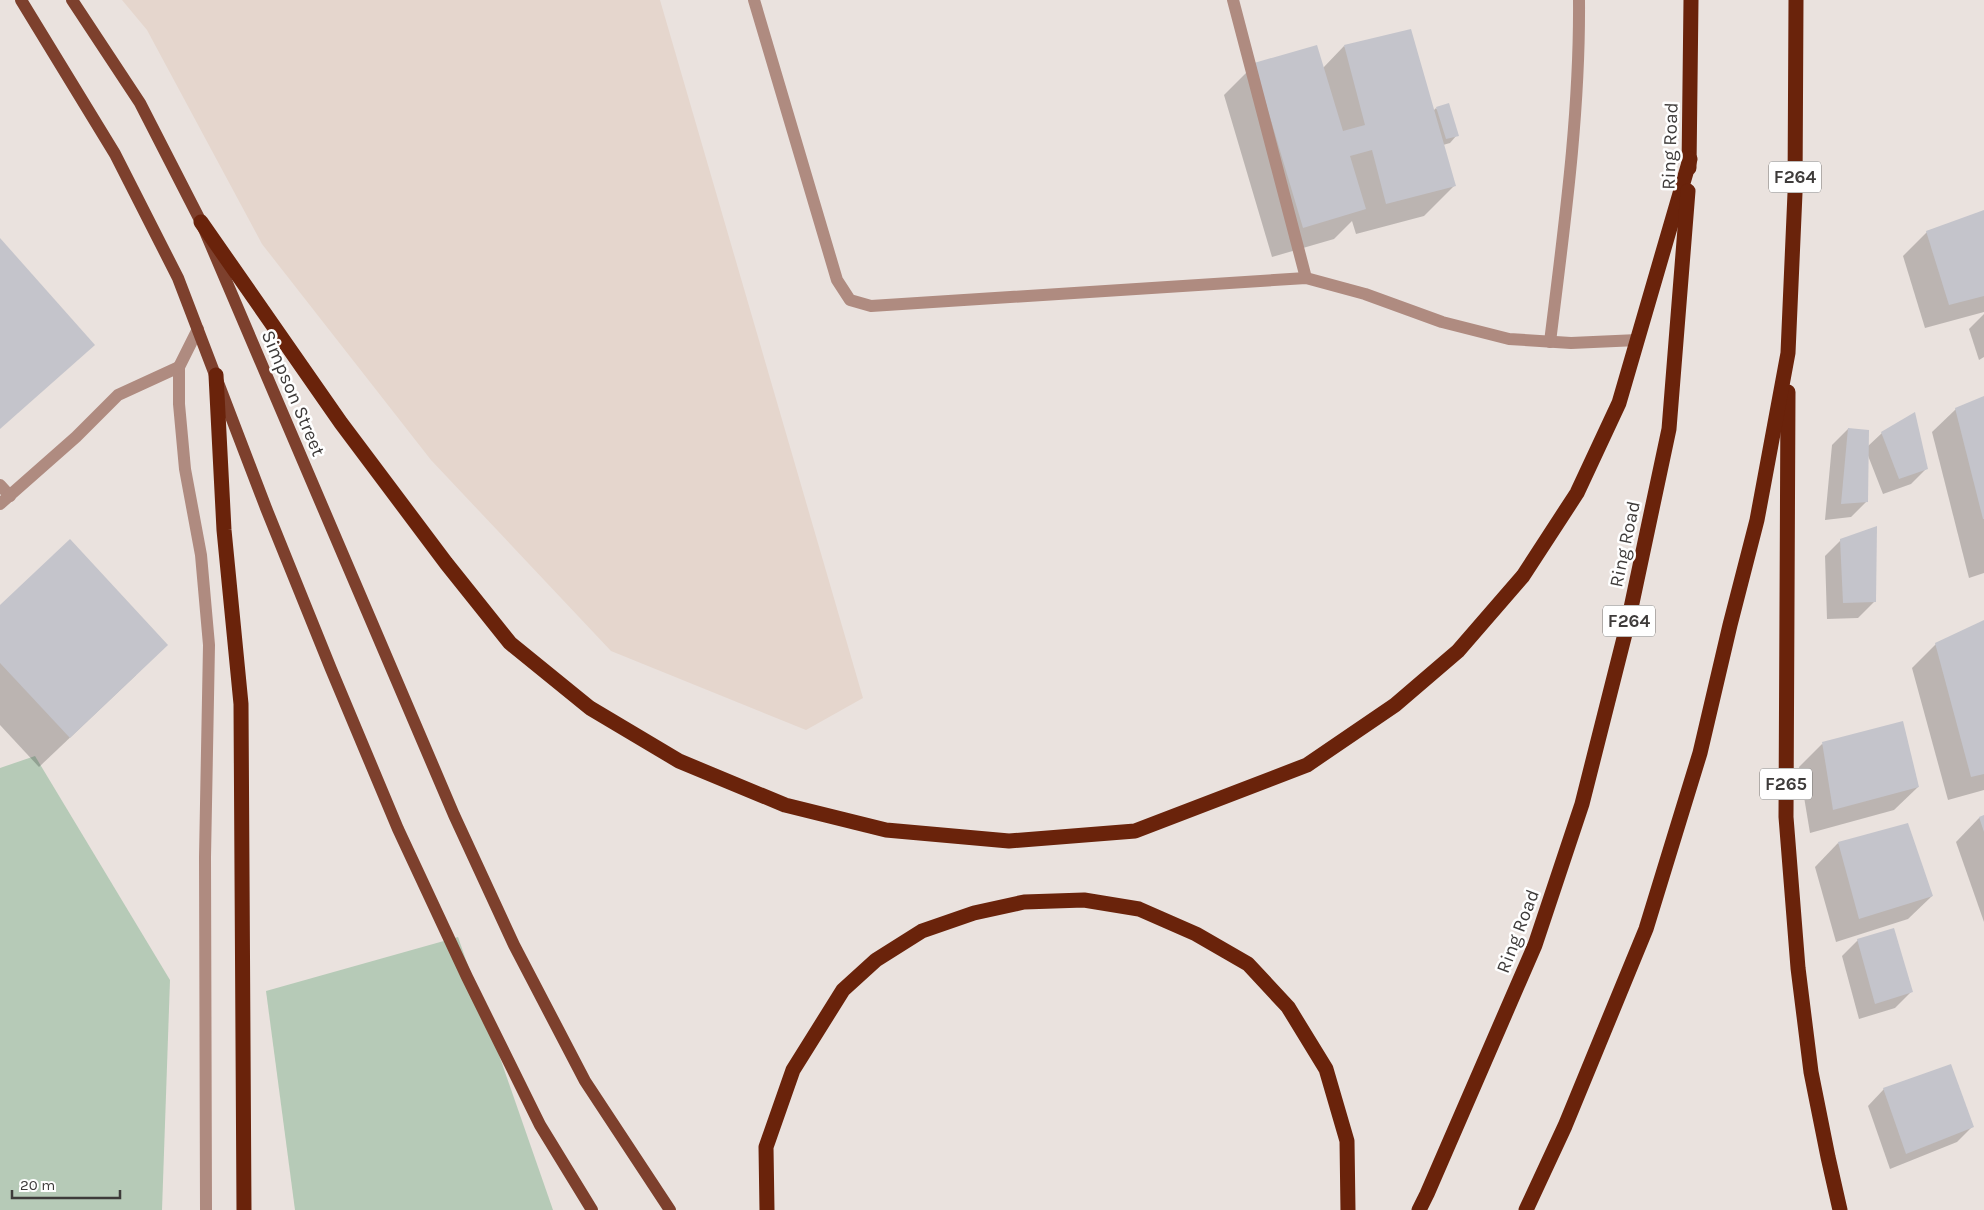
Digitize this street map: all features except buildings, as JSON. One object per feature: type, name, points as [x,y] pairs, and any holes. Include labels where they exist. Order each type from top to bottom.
[{"type":"highway","name":"Ring Road","points":[[1419,1210],[1535,945],[1585,794],[1628,622],[1669,429],[1690,159],[1691,0]]},
{"type":"highway","name":"F264","points":[[1526,1210],[1565,1126],[1646,929],[1700,753],[1757,520],[1788,353],[1795,193],[1796,0]]},
{"type":"highway","points":[[201,222],[340,423],[510,643],[590,708],[679,761],[785,805],[886,830],[1009,841],[1134,831],[1307,765],[1394,705],[1458,651],[1523,576],[1577,493],[1619,403],[1690,159]]},
{"type":"highway","name":"F265","points":[[1788,353],[1786,817],[1798,968],[1811,1072],[1840,1210]]},
{"type":"highway","points":[[216,375],[224,530],[242,704],[244,1210]]},
{"type":"highway","points":[[767,1210],[766,1148],[793,1070],[843,990],[876,960],[922,931],[974,913],[1024,902],[1084,900],[1139,909],[1196,934],[1248,964],[1288,1006],[1326,1069],[1347,1141],[1348,1210]]},
{"type":"main road","points":[[21,0],[114,154],[178,278],[330,669],[398,829],[467,977],[540,1125],[592,1210]]},
{"type":"main road","name":"Simpson Street","points":[[72,0],[140,103],[201,222],[454,814],[514,945],[585,1081],[670,1210]]},
{"type":"street","points":[[754,0],[837,280],[850,300],[871,306],[1306,278],[1365,294],[1451,324],[1509,339],[1571,343],[1638,340]]},
{"type":"street","points":[[1233,0],[1306,278]]},
{"type":"street","points":[[1550,342],[1568,191],[1578,77],[1579,0]]},
{"type":"street","points":[[198,329],[179,367],[179,404],[184,460],[201,555],[209,645],[206,857],[206,1210]]},
{"type":"street","points":[[0,485],[5,500],[76,437],[118,395],[179,367]]},
{"type":"shaded area","points":[[122,0],[660,0],[863,698],[806,730],[611,651],[431,460],[262,244],[147,30]]},
{"type":"green space","points":[[35,756],[170,980],[162,1210],[0,1210],[0,768]]},
{"type":"green space","points":[[458,937],[553,1210],[295,1210],[266,991]]}]
